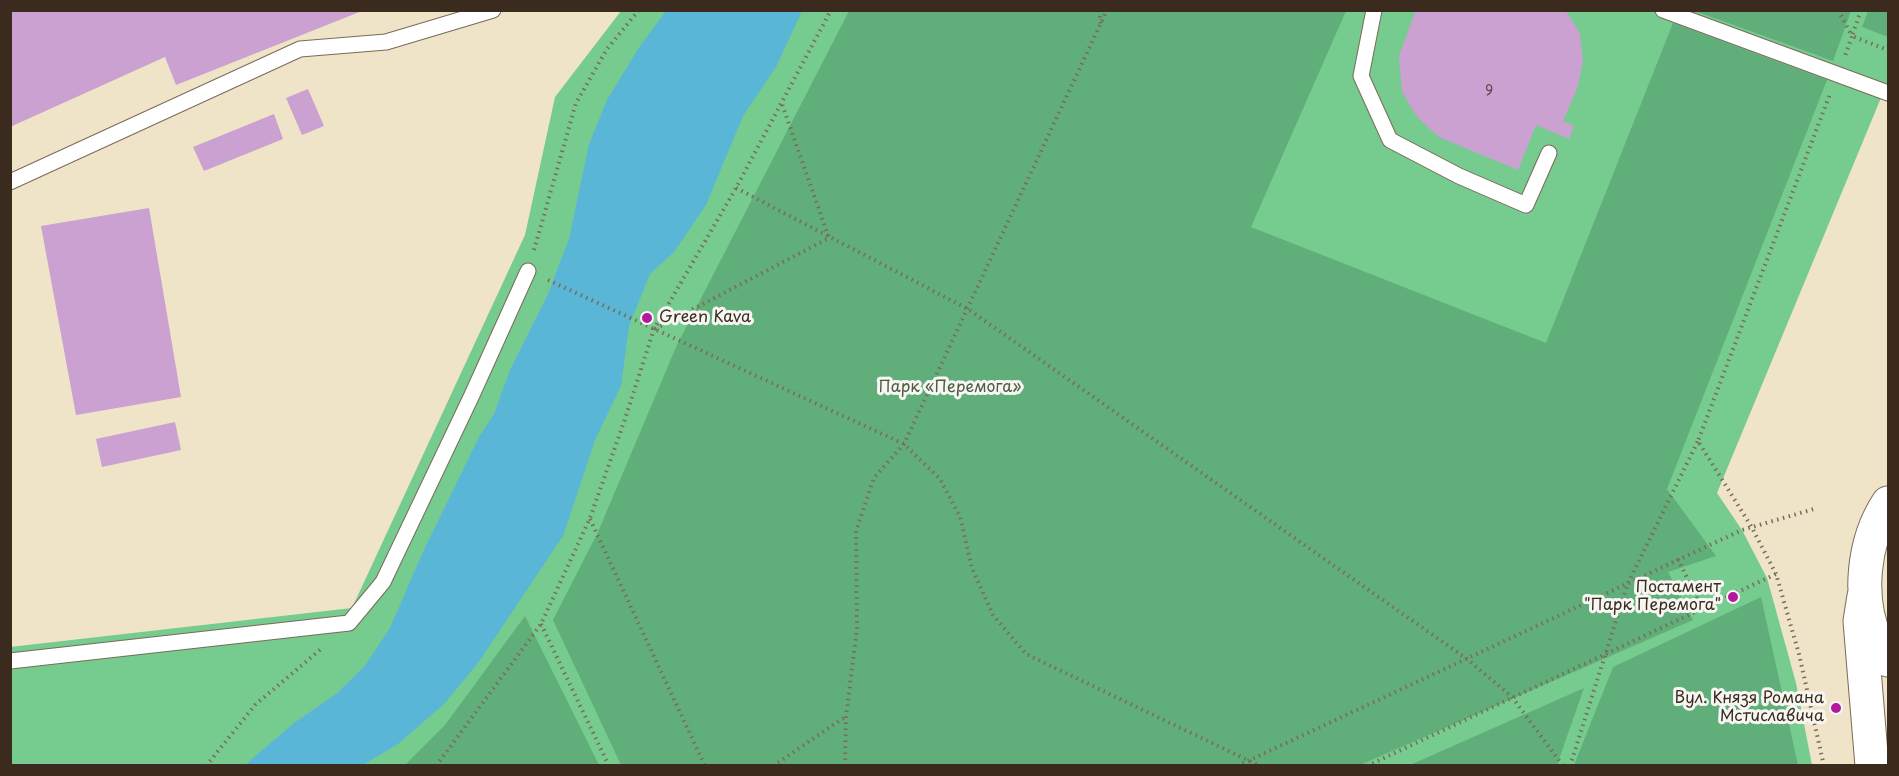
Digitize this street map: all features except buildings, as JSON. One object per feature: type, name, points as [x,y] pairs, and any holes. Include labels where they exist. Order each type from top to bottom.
[{"type":"street","points":[[1872,765],[1860,621],[1868,550],[1888,503]]},
{"type":"street","points":[[1864,596],[1876,640],[1888,660]]},
{"type":"lane","points":[[10,182],[300,48],[386,42],[493,10]]},
{"type":"lane","points":[[1374,10],[1361,76],[1390,140],[1458,176],[1526,206],[1549,153]]},
{"type":"lane","points":[[1663,10],[1888,93]]},
{"type":"lane","points":[[10,661],[350,623],[383,582],[528,271]]},
{"type":"path","points":[[639,10],[607,49],[576,103],[528,271],[904,444],[940,479],[960,517],[972,568],[993,615],[1026,654],[1260,765]]},
{"type":"path","points":[[436,765],[542,624],[590,518],[654,329],[736,188],[831,10]]},
{"type":"path","points":[[1099,10],[1101,24]]},
{"type":"path","points":[[845,765],[846,717],[857,628],[856,531],[874,478],[904,444],[1107,10]]},
{"type":"path","points":[[1838,10],[1852,36],[1888,50]]},
{"type":"path","points":[[1570,765],[1628,583],[1698,441],[1861,10]]},
{"type":"path","points":[[782,104],[829,238]]},
{"type":"path","points":[[736,188],[968,309],[1467,659],[1512,697],[1563,765]]},
{"type":"path","points":[[654,329],[829,238]]},
{"type":"path","points":[[1698,441],[1751,526],[1776,574],[1799,654],[1824,765]]},
{"type":"path","points":[[1237,765],[1751,526],[1814,509]]},
{"type":"path","points":[[590,518],[705,765]]},
{"type":"path","points":[[1678,559],[1702,609]]},
{"type":"path","points":[[1367,765],[1776,574]]},
{"type":"path","points":[[206,765],[255,705],[350,623]]},
{"type":"path","points":[[542,624],[609,765]]},
{"type":"path","points":[[773,765],[846,717]]},
{"type":"green space","points":[[1851,10],[1833,61],[1695,11]]},
{"type":"green space","name":"Парк «Перемога»","points":[[621,11],[1888,11],[1888,81],[1717,493],[1742,530],[1767,578],[1796,683],[1812,765],[11,765],[10,647],[352,608],[525,235],[555,97]]},
{"type":"green space","name":"Парк «Перемога»","points":[[849,11],[1346,11],[1251,227],[1546,343],[1673,23],[1827,80],[1667,489],[1716,556],[1668,572],[1693,620],[1360,765],[621,765],[553,620],[598,532],[676,347]]},
{"type":"green space","points":[[1868,11],[1888,11],[1888,37],[1862,27]]},
{"type":"green space","points":[[1761,597],[1798,765],[1574,765],[1613,667]]},
{"type":"green space","points":[[525,616],[599,765],[405,765],[445,725]]},
{"type":"green space","points":[[1584,688],[1557,765],[1410,765]]},
{"type":"water","points":[[666,11],[802,11],[776,67],[743,116],[706,205],[674,252],[650,274],[629,326],[621,386],[595,440],[563,536],[478,663],[444,704],[398,744],[363,765],[245,765],[294,723],[336,694],[364,667],[390,628],[422,554],[479,437],[494,414],[510,370],[548,294],[569,239],[589,144],[607,100],[640,46]]},
{"type":"place","name":"Green Kava","points":[[647,318]]},
{"type":"place","name":"Постамент \"Парк Перемога\"","points":[[1733,597]]},
{"type":"place","name":"Вул. Князя Романа Мстиславича","points":[[1836,708]]}]
